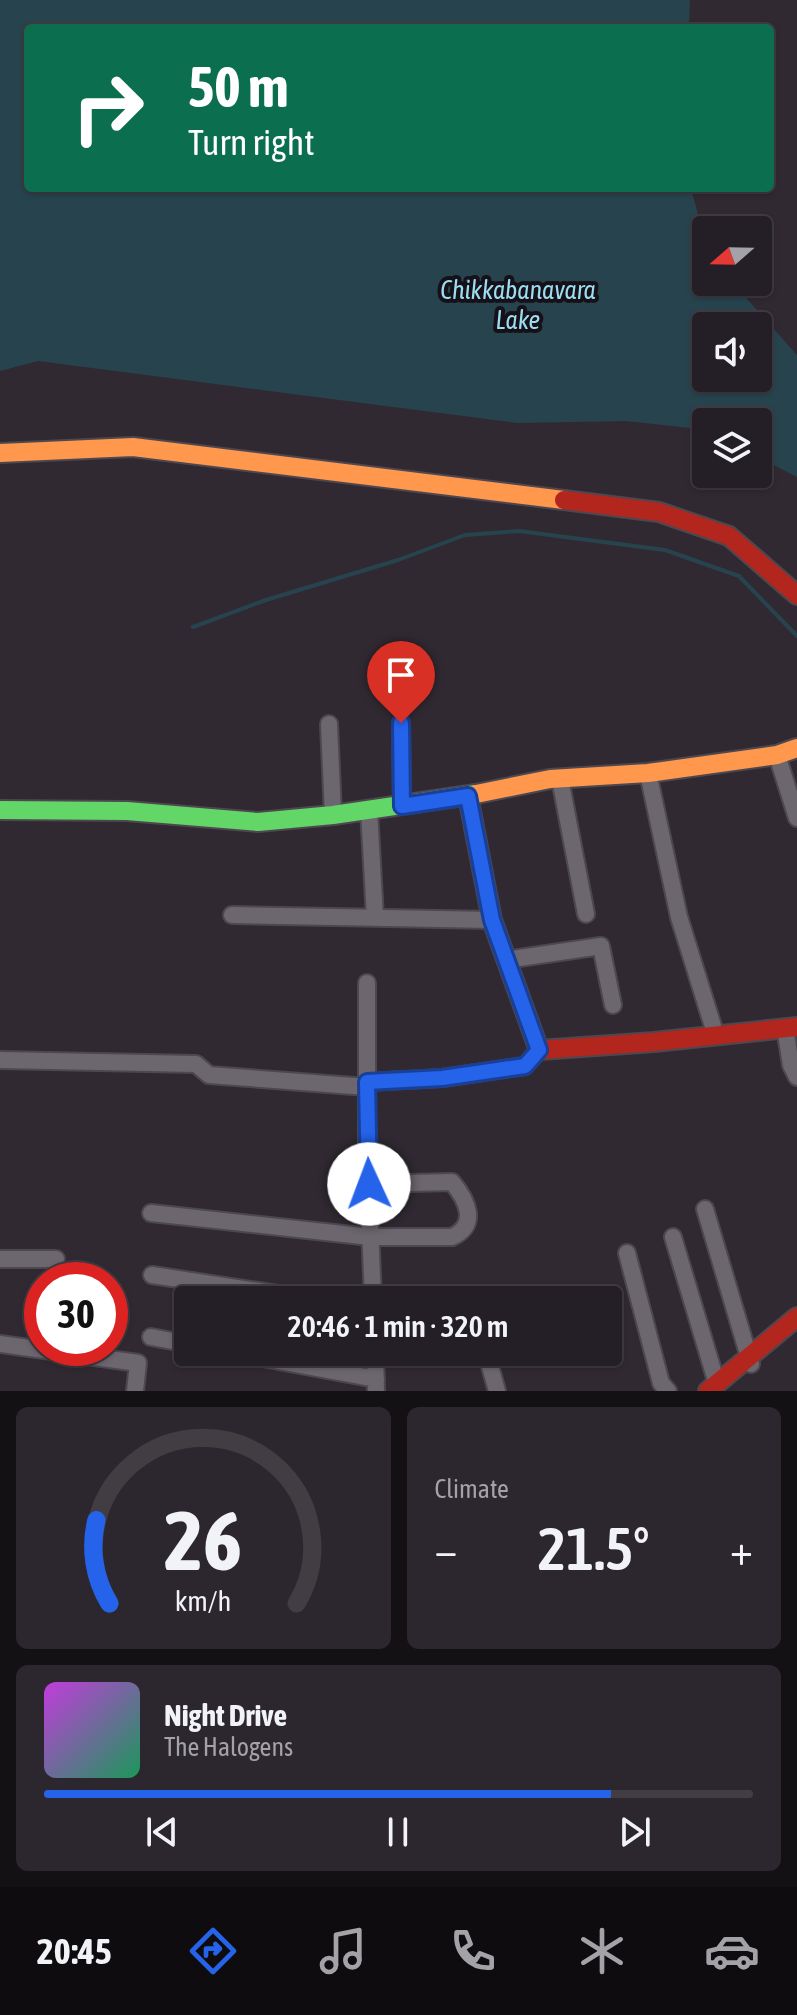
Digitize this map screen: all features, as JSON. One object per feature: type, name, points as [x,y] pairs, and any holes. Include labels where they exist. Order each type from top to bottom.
[{"type":"street","points":[[0,453],[133,447],[659,512],[729,536],[797,595]]},
{"type":"street","points":[[401,723],[402,806]]},
{"type":"street","points":[[329,724],[333,815]]},
{"type":"street","points":[[0,810],[127,811],[241,822],[333,815],[560,779],[648,773],[777,755],[797,748]]},
{"type":"street","points":[[777,755],[797,818]]},
{"type":"street","points":[[648,773],[679,917],[716,1036]]},
{"type":"street","points":[[560,779],[586,914]]},
{"type":"street","points":[[468,796],[492,920],[539,1050]]},
{"type":"street","points":[[369,810],[375,918]]},
{"type":"street","points":[[232,915],[492,920]]},
{"type":"street","points":[[506,960],[601,946],[613,1005]]},
{"type":"street","points":[[367,983],[373,1286]]},
{"type":"street","points":[[0,1060],[196,1064],[209,1075],[367,1085],[525,1066],[539,1050],[791,1028],[791,1065],[797,1077]]},
{"type":"street","points":[[151,1213],[371,1237],[452,1237],[460,1234],[466,1226],[469,1213],[463,1195],[452,1182],[369,1184]]},
{"type":"street","points":[[705,1209],[751,1364]]},
{"type":"street","points":[[673,1237],[718,1389],[797,1335]]},
{"type":"street","points":[[627,1253],[661,1383],[668,1391]]},
{"type":"street","points":[[0,1259],[56,1259]]},
{"type":"street","points":[[152,1275],[225,1286]]},
{"type":"street","points":[[751,1364],[797,1317]]},
{"type":"street","points":[[151,1337],[174,1341]]},
{"type":"street","points":[[0,1344],[138,1363],[135,1391]]},
{"type":"street","points":[[292,1366],[376,1385]]},
{"type":"street","points":[[490,1366],[497,1391]]},
{"type":"water","name":"Chikkabanavara Lake","points":[[0,0],[690,0],[689,24],[24,24],[24,192],[692,192],[698,216],[692,216],[692,296],[744,296],[759,312],[692,312],[692,392],[772,392],[772,327],[797,355],[797,477],[772,464],[772,408],[692,408],[692,429],[626,421],[518,423],[38,361],[0,371]]},
{"type":"waterway","points":[[193,627],[465,535],[519,531],[665,550],[739,576],[797,636]]},
{"type":"traffic: fast","points":[[0,810],[127,811],[258,822],[333,815],[476,794]]},
{"type":"traffic: slow","points":[[0,453],[133,447],[564,500]]},
{"type":"traffic: slow","points":[[476,794],[550,779],[648,773],[777,755],[797,748]]},
{"type":"traffic: jam","points":[[564,500],[659,512],[729,536],[797,595]]},
{"type":"traffic: jam","points":[[468,796],[492,920],[539,1050],[797,1027]]},
{"type":"traffic: jam","points":[[708,1391],[797,1317]]},
{"type":"route","points":[[369,1184],[367,1082],[442,1078],[525,1066],[539,1050],[492,920],[468,796],[402,806],[401,723]]}]
